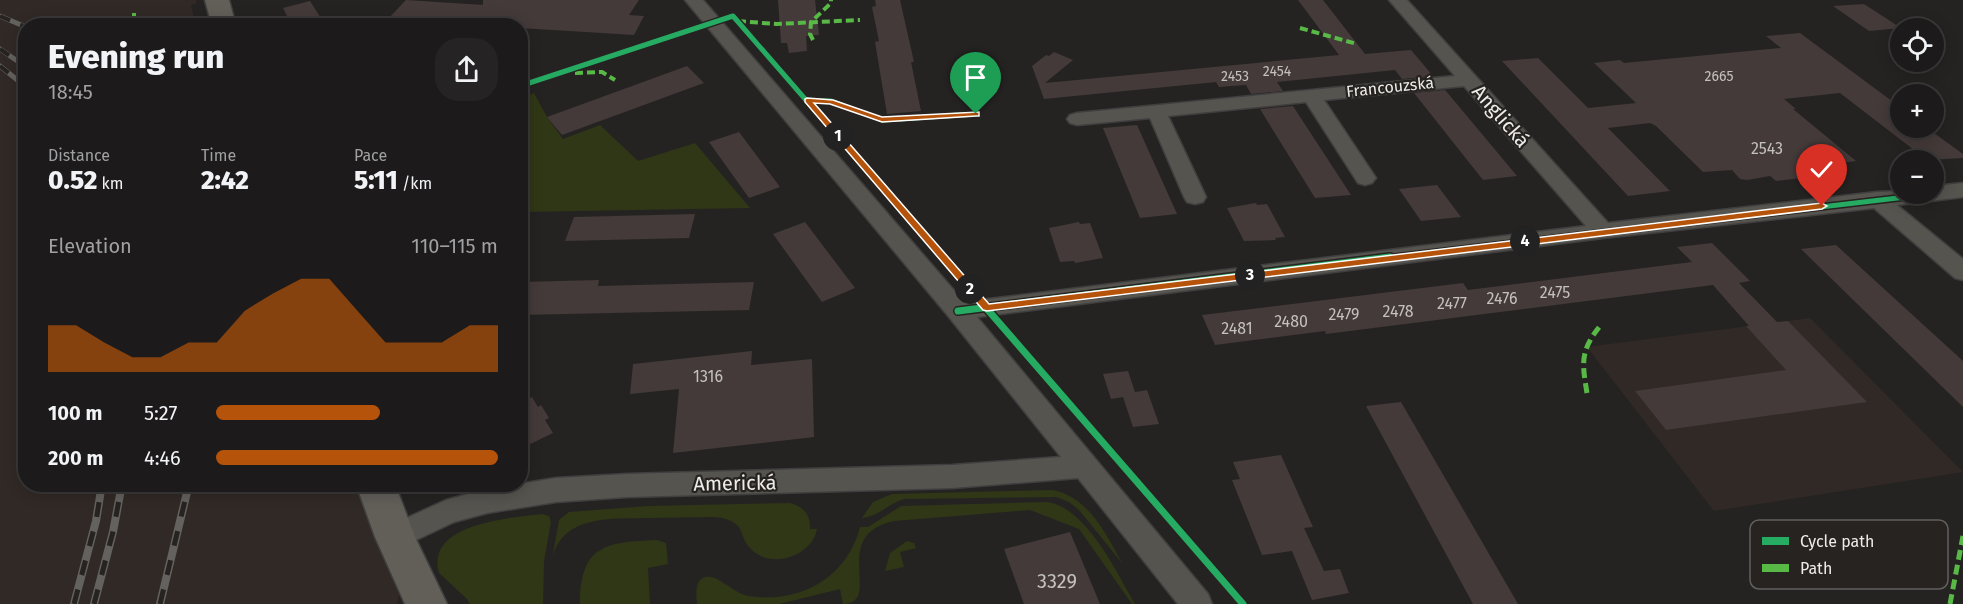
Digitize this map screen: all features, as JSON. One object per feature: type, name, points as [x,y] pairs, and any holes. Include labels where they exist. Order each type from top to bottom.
[{"type":"street","points":[[217,0],[222,18]]},
{"type":"street","points":[[694,0],[958,311],[1197,604]]},
{"type":"street","name":"Anglická","points":[[1398,0],[1603,231]]},
{"type":"street","name":"Francouzská","points":[[1077,118],[1469,80]]},
{"type":"street","name":"Francouzská","points":[[1311,95],[1365,178]]},
{"type":"street","points":[[1156,110],[1195,197]]},
{"type":"street","points":[[1944,192],[1963,190]]},
{"type":"street","points":[[958,311],[1603,231],[1890,198]]},
{"type":"street","points":[[1877,200],[1963,272]]},
{"type":"street","name":"Americká","points":[[395,537],[451,510],[517,496],[566,490],[647,485],[998,475],[1083,466]]},
{"type":"street","points":[[378,492],[395,537],[426,604]]},
{"type":"shaded area","points":[[0,0],[196,0],[197,3],[191,5],[194,18],[18,18],[18,492],[361,492],[399,596],[397,604],[0,604]]},
{"type":"shaded area","points":[[1810,318],[1963,472],[1714,511],[1587,347]]},
{"type":"green space","points":[[534,93],[547,117],[563,139],[600,125],[638,161],[695,143],[750,208],[528,212],[528,95]]},
{"type":"green space","points":[[1053,490],[1077,500],[1086,508],[1102,528],[1122,563],[1079,510],[1069,502],[1056,497],[904,499],[873,515],[862,518],[873,502],[892,494]]},
{"type":"green space","points":[[1047,502],[1075,516],[1087,528],[1110,559],[1135,604],[1132,604],[1079,529],[1030,510],[894,521],[875,529],[864,540],[860,553],[859,593],[854,601],[843,604],[840,589],[779,604],[697,604],[697,586],[705,577],[715,578],[748,596],[786,596],[819,584],[844,560],[854,545],[860,527],[868,527],[901,506]]},
{"type":"green space","points":[[790,503],[799,506],[805,512],[809,519],[810,529],[817,529],[807,547],[783,559],[769,559],[756,554],[746,543],[738,526],[732,522],[719,517],[704,517],[589,522],[565,535],[557,545],[552,560],[559,520],[569,512],[648,506]]},
{"type":"green space","points":[[542,514],[549,516],[551,522],[544,561],[543,604],[470,604],[439,573],[438,556],[445,543],[457,533],[492,521]]},
{"type":"green space","points":[[657,540],[666,543],[668,564],[648,568],[650,604],[580,604],[581,584],[585,569],[591,558],[599,551],[623,543]]},
{"type":"green space","points":[[907,541],[914,543],[916,548],[900,552],[904,567],[885,571],[890,553]]},
{"type":"building","points":[[406,0],[483,5],[483,0],[639,0],[629,15],[644,16],[634,35],[528,28],[528,18],[389,18]]},
{"type":"building","points":[[778,0],[815,0],[819,35],[806,36],[807,51],[789,53],[787,43],[781,43]]},
{"type":"building","points":[[875,0],[900,0],[914,62],[911,62],[921,111],[887,114],[875,42],[879,41],[872,7],[876,6]]},
{"type":"building","points":[[1298,0],[1323,0],[1365,54],[1411,50],[1433,76],[1402,79],[1395,70],[1277,82],[1283,91],[1251,94],[1246,85],[1219,87],[1216,82],[1044,99],[1032,66],[1054,52],[1073,60],[1045,83],[1339,55]]},
{"type":"building","points":[[310,1],[321,18],[288,18],[283,8]]},
{"type":"building","points":[[1864,4],[1890,21],[1890,29],[1869,31],[1833,6]]},
{"type":"building","points":[[1800,33],[1890,100],[1890,132],[1840,93],[1784,99],[1856,161],[1808,167],[1819,176],[1776,181],[1770,176],[1740,179],[1732,170],[1703,172],[1656,126],[1650,123],[1608,128],[1670,191],[1628,196],[1502,61],[1538,58],[1588,108],[1636,103],[1594,63],[1620,60],[1624,63],[1781,48],[1766,36]]},
{"type":"building","points":[[687,66],[704,83],[562,135],[547,117]]},
{"type":"building","points":[[1445,90],[1517,176],[1483,180],[1414,93]]},
{"type":"building","points":[[1293,106],[1351,195],[1315,198],[1260,109]]},
{"type":"building","points":[[1137,125],[1177,214],[1140,218],[1103,128]]},
{"type":"building","points":[[739,132],[780,187],[749,198],[709,142]]},
{"type":"building","points":[[1898,138],[1941,138],[1963,154],[1963,158],[1944,159],[1944,150],[1914,150]]},
{"type":"building","points":[[1437,185],[1461,217],[1421,221],[1399,189]]},
{"type":"building","points":[[1256,203],[1257,205],[1267,204],[1285,237],[1275,238],[1276,240],[1244,241],[1227,208]]},
{"type":"building","points":[[695,214],[689,238],[565,241],[574,217]]},
{"type":"building","points":[[805,222],[855,288],[822,302],[773,234]]},
{"type":"building","points":[[1079,222],[1080,224],[1090,223],[1103,258],[1075,263],[1074,261],[1060,262],[1049,228]]},
{"type":"building","points":[[1712,243],[1750,281],[1739,283],[1777,322],[1788,321],[1867,402],[1666,430],[1635,391],[1786,370],[1713,285],[1326,334],[1325,331],[1215,345],[1202,315],[1463,283],[1468,290],[1692,262],[1677,247]]},
{"type":"building","points":[[1836,245],[1963,361],[1963,407],[1801,249]]},
{"type":"building","points":[[599,280],[598,286],[754,282],[749,310],[528,315],[528,282]]},
{"type":"building","points":[[752,351],[751,365],[812,359],[814,437],[673,453],[679,389],[630,394],[633,364]]},
{"type":"building","points":[[1128,371],[1135,392],[1147,390],[1159,424],[1133,427],[1123,397],[1111,399],[1103,374]]},
{"type":"building","points":[[532,397],[538,407],[541,405],[549,418],[545,420],[553,433],[528,445],[528,399]]},
{"type":"building","points":[[1401,402],[1518,604],[1473,604],[1366,406]]},
{"type":"building","points":[[1281,455],[1313,527],[1304,528],[1324,571],[1340,569],[1349,593],[1312,600],[1292,551],[1262,555],[1232,480],[1240,479],[1233,462]]},
{"type":"building","points":[[1070,532],[1100,604],[1024,604],[1004,549]]},
{"type":"railway","points":[[0,16],[18,24]]},
{"type":"railway","points":[[0,49],[18,61]]},
{"type":"railway","points":[[0,66],[18,81]]},
{"type":"railway","points":[[74,604],[96,521],[101,492]]},
{"type":"railway","points":[[94,604],[113,532],[120,492]]},
{"type":"railway","points":[[160,604],[187,492]]},
{"type":"marked path","points":[[813,40],[810,34],[811,22],[831,3],[831,0]]},
{"type":"marked path","points":[[134,13],[134,18]]},
{"type":"marked path","points":[[738,21],[776,24],[860,20]]},
{"type":"marked path","points":[[1300,28],[1357,44]]},
{"type":"marked path","points":[[575,73],[602,72],[615,80]]},
{"type":"marked path","points":[[1587,393],[1583,365],[1584,350],[1600,326]]},
{"type":"marked path","points":[[1950,604],[1963,536]]},
{"type":"cycle path","points":[[528,83],[733,16],[1243,604]]},
{"type":"cycle path","points":[[807,101],[831,101],[882,120],[976,114]]},
{"type":"cycle path","points":[[958,311],[1603,231],[1890,199]]},
{"type":"route","points":[[976,114],[882,120],[831,101],[807,101],[987,308],[1822,206]]}]
